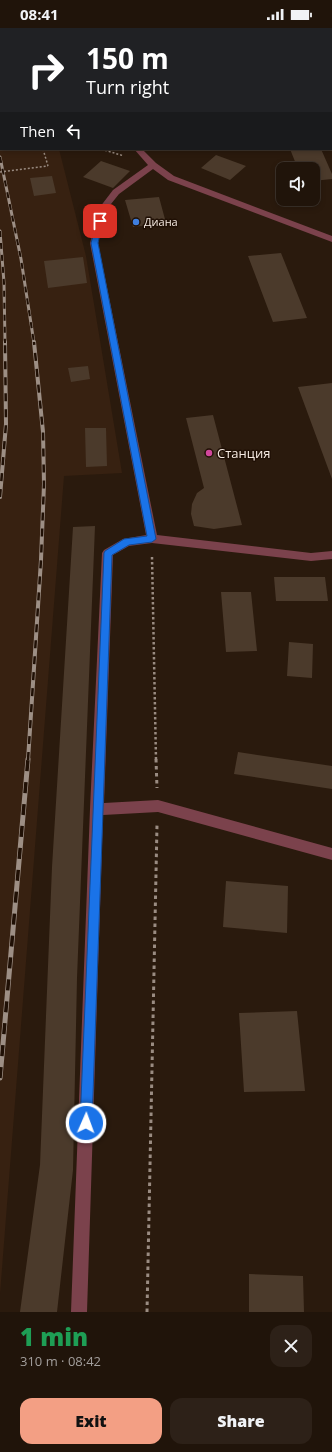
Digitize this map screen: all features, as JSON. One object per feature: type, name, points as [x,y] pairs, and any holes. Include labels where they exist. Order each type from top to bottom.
[{"type":"street","points":[[139,150],[153,165],[171,178],[332,239]]},
{"type":"street","points":[[152,539],[94,243],[103,209],[116,192],[153,165]]},
{"type":"street","points":[[79,1312],[97,809],[108,553],[127,542],[152,539],[311,557],[332,555]]},
{"type":"street","points":[[97,809],[158,806],[332,854]]},
{"type":"path","points":[[0,172],[48,166],[43,150]]},
{"type":"path","points":[[147,1312],[158,806],[152,539]]},
{"type":"shaded area","points":[[0,150],[59,150],[86,256],[122,473],[64,476],[0,1294]]},
{"type":"building","points":[[290,150],[321,150],[332,174],[332,179],[320,180],[320,162],[295,162]]},
{"type":"building","points":[[216,155],[246,166],[230,180],[201,168]]},
{"type":"building","points":[[101,161],[130,171],[113,188],[83,177]]},
{"type":"building","points":[[52,176],[56,193],[34,196],[30,178]]},
{"type":"building","points":[[159,197],[166,223],[133,227],[125,200]]},
{"type":"building","points":[[281,253],[307,318],[273,322],[248,256]]},
{"type":"building","points":[[83,257],[87,283],[48,288],[44,261]]},
{"type":"building","points":[[88,366],[90,379],[71,382],[68,368]]},
{"type":"building","points":[[332,383],[332,479],[298,387]]},
{"type":"building","name":"Станция","points":[[213,415],[242,525],[214,529],[194,526],[191,514],[192,504],[197,493],[204,488],[186,418]]},
{"type":"building","points":[[85,428],[106,428],[107,466],[86,467]]},
{"type":"building","points":[[95,526],[77,978],[73,1170],[57,1312],[20,1312],[40,1165],[52,867],[73,527]]},
{"type":"building","points":[[274,577],[325,577],[328,601],[276,601]]},
{"type":"building","points":[[221,592],[251,592],[257,651],[226,652]]},
{"type":"building","points":[[289,642],[313,644],[312,678],[287,676]]},
{"type":"building","points":[[238,752],[332,766],[332,789],[234,774]]},
{"type":"building","points":[[226,881],[288,886],[287,933],[223,927]]},
{"type":"building","points":[[297,1011],[305,1091],[244,1092],[239,1013]]},
{"type":"building","points":[[249,1274],[303,1276],[304,1312],[249,1312]]},
{"type":"railway","points":[[0,157],[21,259],[34,343]]},
{"type":"railway","points":[[0,231],[4,283],[5,343]]},
{"type":"railway","points":[[0,497],[6,424],[5,342]]},
{"type":"railway","points":[[28,760],[41,560],[44,484],[43,432],[34,342]]},
{"type":"railway","points":[[0,1078],[28,759]]},
{"type":"place","name":"Диана","points":[[136,222]]},
{"type":"place","name":"Станция","points":[[209,453]]},
{"type":"route","points":[[86,1123],[108,553],[127,542],[152,539],[94,243],[100,221]]}]
